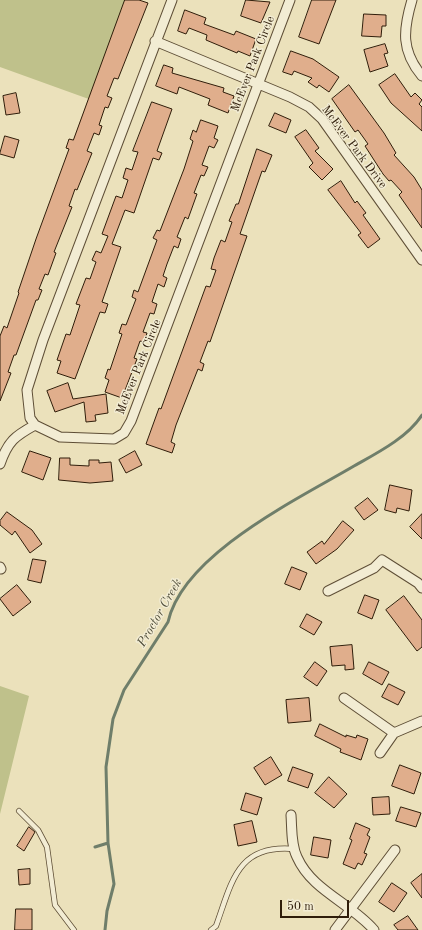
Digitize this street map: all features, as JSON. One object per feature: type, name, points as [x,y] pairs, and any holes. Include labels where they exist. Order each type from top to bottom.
[{"type":"street","points":[[0,464],[6,447],[16,436],[35,425],[30,418],[27,398],[29,383],[43,340],[155,41],[172,0]]},
{"type":"street","name":"McEver Park Circle","points":[[35,425],[60,437],[114,439],[124,433],[131,421],[165,333],[290,0]]},
{"type":"street","points":[[412,0],[406,18],[406,47],[407,54],[422,76]]},
{"type":"street","name":"McEver Park Drive","points":[[155,41],[309,107],[322,119],[422,260]]},
{"type":"street","points":[[328,591],[374,568],[382,560],[418,583],[422,588]]},
{"type":"street","points":[[344,698],[394,733]]},
{"type":"street","points":[[380,753],[394,733],[422,721]]},
{"type":"street","points":[[291,815],[294,849],[297,858],[309,877],[374,930]]},
{"type":"street","points":[[335,930],[349,909],[395,850]]},
{"type":"lane","points":[[19,811],[38,830],[47,847],[55,905],[74,930]]},
{"type":"lane","points":[[211,930],[216,926],[235,877],[242,866],[254,855],[267,849],[294,849]]},
{"type":"green space","points":[[0,0],[139,0],[97,102],[0,67]]},
{"type":"green space","points":[[0,686],[29,696],[0,814]]},
{"type":"building","points":[[125,0],[139,0],[148,3],[118,79],[114,78],[107,96],[112,98],[108,108],[105,107],[99,125],[102,126],[99,135],[94,133],[87,151],[92,153],[77,190],[75,189],[69,206],[72,207],[54,252],[56,253],[48,275],[45,274],[39,289],[42,290],[38,300],[36,300],[16,355],[14,355],[8,372],[11,373],[0,401],[0,336],[4,326],[7,328],[36,239],[69,149],[66,148],[69,139],[73,140]]},
{"type":"building","points":[[246,0],[270,2],[261,23],[241,16]]},
{"type":"building","points":[[312,0],[336,0],[319,44],[299,37]]},
{"type":"building","points":[[185,10],[206,18],[204,24],[234,35],[236,31],[256,39],[250,56],[238,51],[237,53],[206,40],[207,35],[189,28],[186,34],[178,31]]},
{"type":"building","points":[[364,14],[386,15],[386,26],[382,26],[381,37],[362,36]]},
{"type":"building","points":[[385,44],[388,53],[384,54],[388,66],[370,72],[364,50]]},
{"type":"building","points":[[291,51],[313,59],[339,77],[329,92],[319,85],[317,88],[308,82],[312,78],[294,71],[292,75],[283,72]]},
{"type":"building","points":[[164,65],[173,68],[172,73],[224,88],[223,92],[234,96],[228,113],[208,105],[210,99],[179,87],[177,94],[156,86]]},
{"type":"building","points":[[395,74],[411,97],[415,93],[422,100],[419,104],[422,107],[422,131],[391,103],[379,85]]},
{"type":"building","points":[[349,85],[384,133],[396,153],[394,155],[414,177],[422,190],[422,228],[399,195],[402,192],[383,174],[365,146],[368,144],[358,130],[355,132],[332,99]]},
{"type":"building","points":[[16,93],[20,113],[6,115],[3,96]]},
{"type":"building","points":[[152,102],[172,109],[157,151],[162,153],[159,160],[153,158],[134,213],[125,210],[112,244],[121,247],[102,302],[108,304],[105,313],[100,312],[75,379],[57,373],[61,361],[57,360],[66,334],[70,335],[80,305],[76,304],[86,278],[90,279],[96,262],[92,260],[96,251],[101,253],[108,236],[102,234],[116,196],[122,198],[128,180],[123,178],[126,168],[132,170],[138,152],[133,151]]},
{"type":"building","points":[[275,113],[291,120],[286,133],[269,126]]},
{"type":"building","points":[[201,120],[218,126],[214,138],[218,140],[214,148],[209,146],[202,165],[208,167],[204,176],[201,175],[194,193],[197,194],[188,219],[185,217],[177,237],[181,239],[178,248],[174,246],[167,264],[163,276],[167,278],[164,287],[158,284],[152,302],[157,304],[154,314],[150,313],[143,332],[147,333],[144,342],[140,341],[134,358],[137,359],[122,398],[105,392],[109,380],[105,378],[108,369],[110,370],[122,334],[119,333],[122,324],[126,325],[136,299],[132,297],[134,290],[138,292],[157,240],[153,238],[157,230],[160,231],[184,169],[193,141],[190,139],[193,130],[196,132]]},
{"type":"building","points":[[306,130],[319,148],[315,151],[333,169],[322,180],[309,167],[313,163],[295,137]]},
{"type":"building","points":[[5,136],[19,140],[14,158],[0,154]]},
{"type":"building","points":[[257,149],[272,155],[265,172],[262,171],[240,234],[247,236],[210,342],[208,341],[200,362],[204,364],[202,371],[198,369],[176,425],[171,442],[175,444],[172,453],[146,444],[159,408],[161,409],[206,286],[210,287],[216,270],[211,269],[214,258],[221,240],[225,242],[232,222],[229,221],[236,204],[238,204]]},
{"type":"building","points":[[341,181],[355,203],[357,201],[366,213],[363,215],[380,239],[368,248],[358,235],[361,233],[328,190]]},
{"type":"building","points":[[68,383],[73,399],[106,394],[108,413],[95,415],[96,421],[86,422],[84,402],[55,412],[47,391]]},
{"type":"building","points":[[30,451],[51,458],[43,480],[22,472]]},
{"type":"building","points":[[135,451],[142,465],[126,473],[119,460]]},
{"type":"building","points":[[60,458],[70,458],[70,465],[89,466],[89,460],[99,460],[99,463],[111,462],[113,481],[90,483],[59,480]]},
{"type":"building","points":[[390,485],[412,490],[409,511],[397,508],[396,513],[385,510]]},
{"type":"building","points":[[368,498],[378,510],[364,520],[355,508]]},
{"type":"building","points":[[7,512],[32,530],[42,544],[30,553],[15,531],[12,535],[0,525],[0,521]]},
{"type":"building","points":[[422,514],[422,539],[410,527]]},
{"type":"building","points":[[343,521],[354,530],[337,549],[316,564],[307,552],[322,541],[324,544]]},
{"type":"building","points":[[33,559],[46,561],[41,583],[28,580]]},
{"type":"building","points":[[292,567],[307,573],[300,590],[285,584]]},
{"type":"building","points":[[17,585],[31,602],[13,616],[0,599]]},
{"type":"building","points":[[365,595],[379,600],[372,619],[358,613]]},
{"type":"building","points":[[404,596],[422,620],[422,647],[417,651],[386,610]]},
{"type":"building","points":[[307,614],[322,622],[314,635],[300,627]]},
{"type":"building","points":[[352,645],[354,669],[345,670],[345,665],[332,666],[330,647]]},
{"type":"building","points":[[315,662],[327,671],[317,686],[304,677]]},
{"type":"building","points":[[369,662],[389,672],[382,685],[363,674]]},
{"type":"building","points":[[389,684],[405,692],[398,705],[382,697]]},
{"type":"building","points":[[309,698],[311,721],[288,723],[286,700]]},
{"type":"building","points":[[320,724],[346,737],[346,735],[356,738],[357,735],[368,739],[361,760],[340,752],[341,749],[315,736]]},
{"type":"building","points":[[271,757],[282,775],[265,785],[254,768]]},
{"type":"building","points":[[400,765],[421,773],[414,794],[392,786]]},
{"type":"building","points":[[293,767],[313,774],[308,788],[288,781]]},
{"type":"building","points":[[329,777],[347,794],[334,808],[315,793]]},
{"type":"building","points":[[246,793],[262,798],[257,815],[241,810]]},
{"type":"building","points":[[389,797],[390,814],[373,815],[372,798]]},
{"type":"building","points":[[401,807],[421,813],[416,827],[396,821]]},
{"type":"building","points":[[252,821],[257,842],[238,846],[234,825]]},
{"type":"building","points":[[356,823],[370,829],[367,835],[370,837],[364,853],[367,854],[362,865],[358,863],[355,869],[343,864],[352,840],[350,839]]},
{"type":"building","points":[[29,827],[35,832],[24,851],[17,846]]},
{"type":"building","points":[[314,837],[331,840],[328,858],[311,855]]},
{"type":"building","points":[[30,869],[30,884],[19,885],[18,870]]},
{"type":"building","points":[[422,874],[422,898],[411,883]]},
{"type":"building","points":[[392,883],[407,893],[394,912],[379,902]]},
{"type":"building","points":[[16,909],[32,909],[32,930],[15,930]]},
{"type":"building","points":[[408,916],[418,930],[398,930],[394,925]]},
{"type":"waterway","name":"Proctor Creek","points":[[105,930],[107,911],[114,884],[108,843],[106,767],[113,719],[124,690],[168,622],[178,597],[196,574],[219,551],[274,512],[372,456],[400,438],[422,415]]},
{"type":"waterway","points":[[95,847],[108,843]]}]
